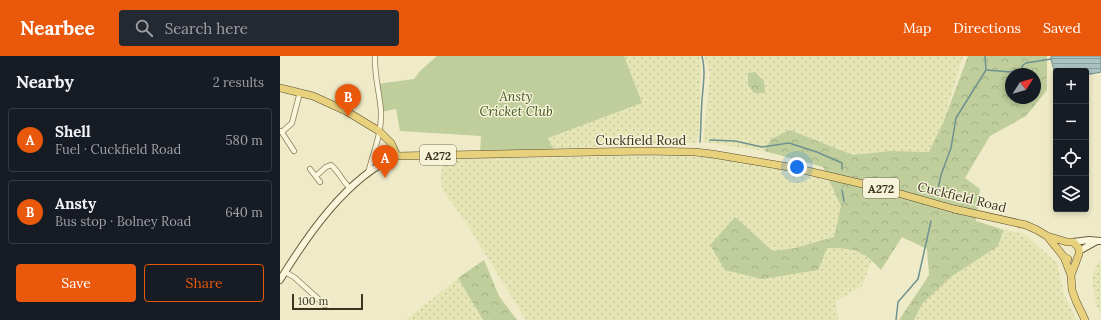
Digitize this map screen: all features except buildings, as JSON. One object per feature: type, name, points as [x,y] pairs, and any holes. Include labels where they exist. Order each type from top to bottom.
[{"type":"highway","points":[[280,88],[313,96],[346,111],[379,131],[390,143],[396,156]]},
{"type":"highway","name":"Cuckfield Road","points":[[396,156],[644,151],[695,152],[712,154],[795,168],[880,188],[954,209],[1026,225],[1047,236],[1070,242]]},
{"type":"highway","name":"Cuckfield Road","points":[[1047,236],[1063,255]]},
{"type":"highway","points":[[1070,242],[1077,246],[1078,254],[1072,260],[1063,255],[1062,246],[1070,242]]},
{"type":"highway","name":"A272","points":[[1071,275],[1078,254]]},
{"type":"highway","name":"A272","points":[[1063,255],[1071,275],[1072,290],[1085,320]]},
{"type":"main road","name":"Cuckfield Road","points":[[280,280],[306,239],[350,188],[378,165],[396,156]]},
{"type":"main road","points":[[1070,242],[1088,240],[1099,241]]},
{"type":"main road","points":[[1078,254],[1099,241]]},
{"type":"street","points":[[368,173],[379,131],[381,112],[375,56]]},
{"type":"street","points":[[294,151],[281,131],[292,123],[300,92]]},
{"type":"street","points":[[316,176],[326,167],[331,165],[342,176],[344,183],[350,188]]},
{"type":"street","points":[[310,169],[320,182]]},
{"type":"street","points":[[285,272],[294,277],[325,305]]},
{"type":"green space","name":"Ansty Cricket Club","points":[[437,56],[624,56],[642,103],[548,138],[555,153],[480,154],[481,136],[400,131],[396,109],[381,112],[377,84],[414,79],[420,71]]},
{"type":"green space","points":[[624,56],[699,56],[701,61],[699,130],[696,143],[623,145],[553,151],[547,138],[642,103]]},
{"type":"green space","points":[[704,56],[963,56],[943,123],[929,152],[890,151],[853,155],[790,130],[771,139],[764,151],[703,142],[710,73]]},
{"type":"green space","points":[[968,56],[1047,56],[1047,90],[1041,97],[1041,68],[1005,68],[1005,104],[1036,104],[1026,116],[990,136],[965,178],[980,189],[976,221],[1004,230],[998,246],[951,277],[922,304],[914,320],[899,320],[929,275],[927,249],[902,237],[881,270],[875,263],[863,254],[851,250],[827,248],[818,270],[762,279],[725,270],[710,245],[735,217],[773,251],[795,248],[834,237],[841,206],[823,167],[764,151],[771,139],[790,130],[853,155],[890,151],[929,152],[943,123]]},
{"type":"green space","points":[[755,72],[764,81],[765,93],[754,93],[748,85],[748,73]]},
{"type":"green space","points":[[636,155],[687,156],[724,159],[797,172],[829,180],[841,206],[834,237],[795,248],[773,251],[735,217],[725,270],[827,248],[846,248],[861,253],[872,260],[862,286],[836,301],[838,320],[526,320],[465,221],[442,189],[442,166],[445,158],[556,158]]},
{"type":"green space","points":[[1005,230],[1023,233],[1057,263],[1064,295],[1077,320],[914,320],[922,304],[951,277],[998,246]]},
{"type":"green space","points":[[484,260],[499,296],[517,320],[483,320],[458,278]]},
{"type":"green space","points":[[1099,261],[1101,261],[1101,315],[1096,305],[1092,277]]},
{"type":"green space","points":[[458,278],[483,320],[406,320]]},
{"type":"water","points":[[1051,56],[1101,56],[1101,72],[1089,74],[1089,68],[1053,68]]},
{"type":"waterway","points":[[700,142],[704,73],[702,56]]},
{"type":"waterway","points":[[937,193],[941,175],[951,148],[956,118],[986,70],[985,56]]},
{"type":"waterway","points":[[986,70],[1011,72],[1021,70],[1023,65],[1026,63],[1051,59]]},
{"type":"waterway","points":[[710,140],[735,141],[762,147],[789,143],[817,152],[842,163],[842,169]]},
{"type":"waterway","points":[[842,190],[844,201]]},
{"type":"waterway","points":[[896,320],[898,302],[918,279],[931,221]]},
{"type":"place","name":"Ansty","points":[[348,117]]},
{"type":"place","name":"Shell","points":[[385,178]]}]
